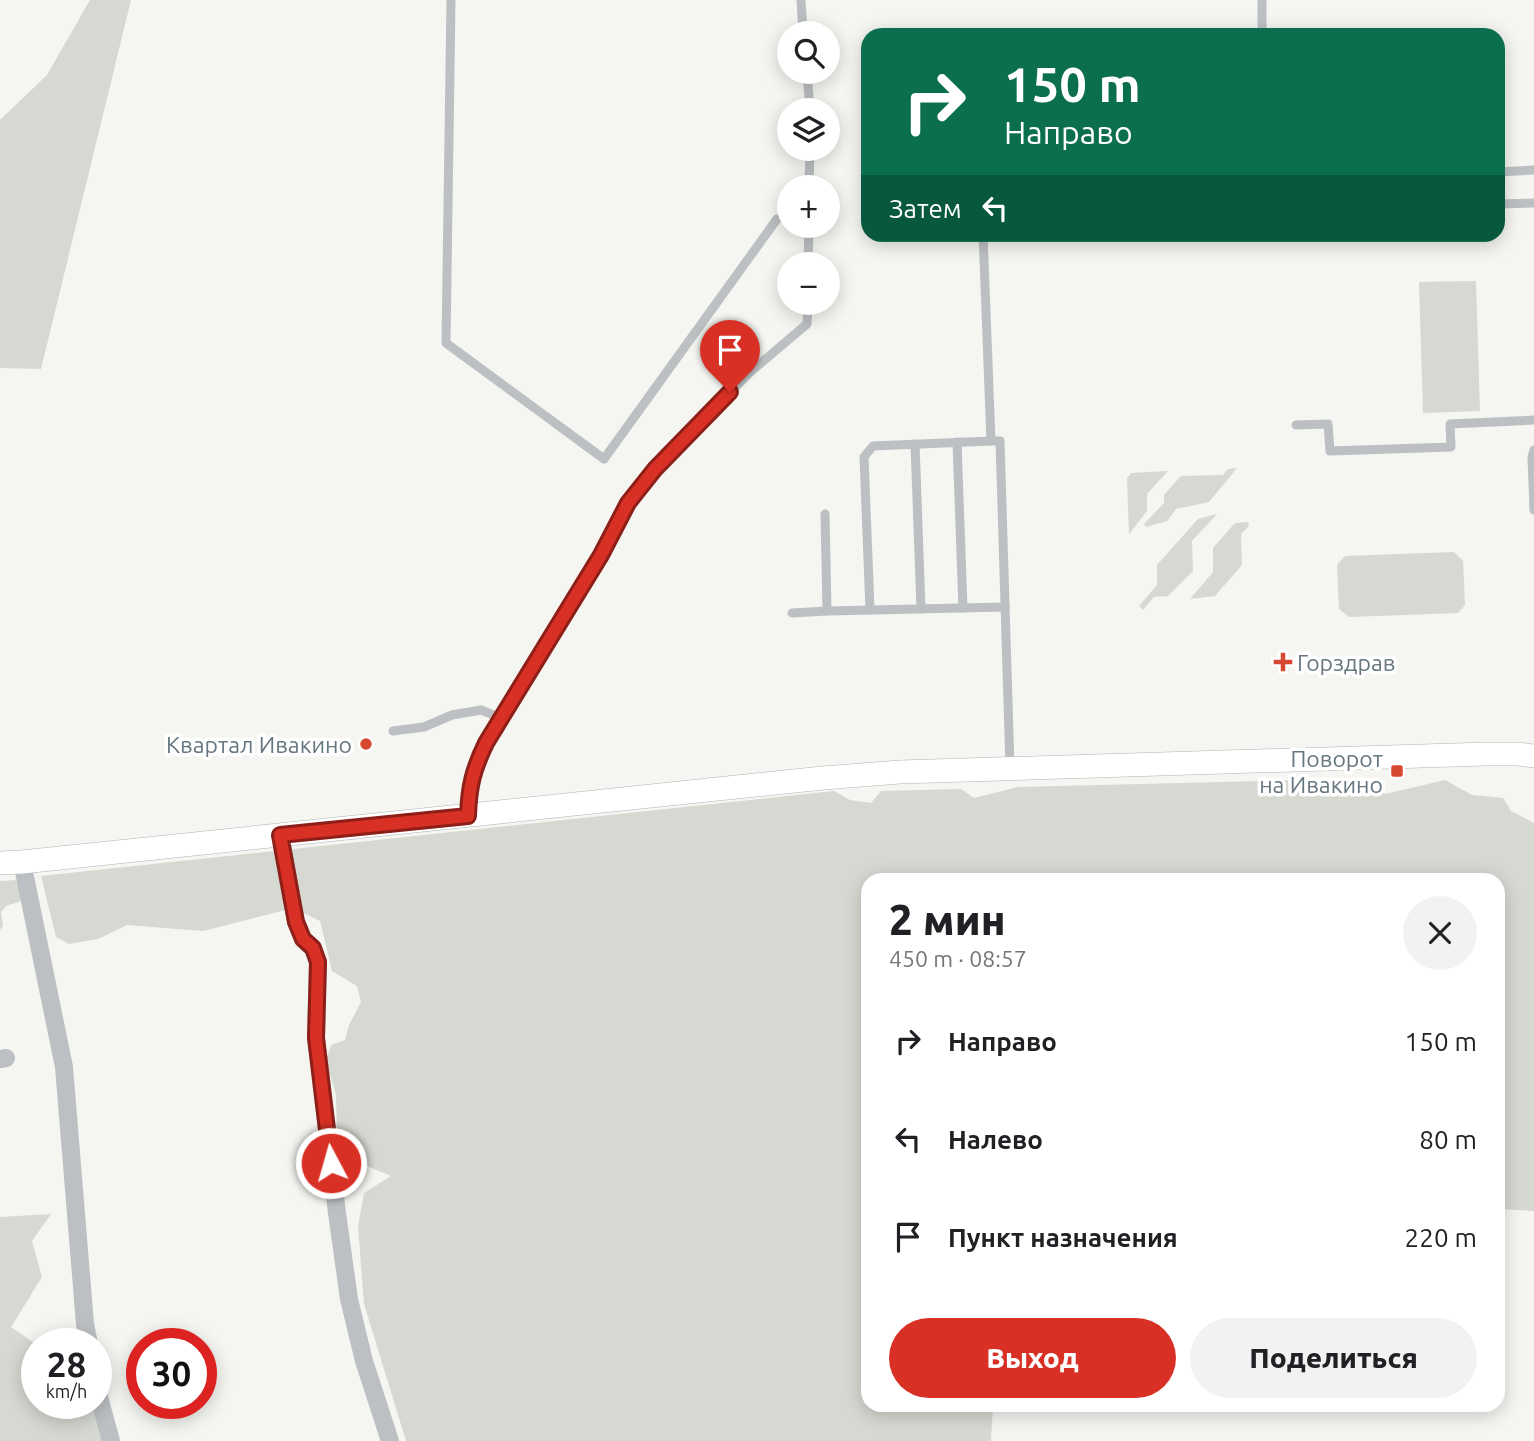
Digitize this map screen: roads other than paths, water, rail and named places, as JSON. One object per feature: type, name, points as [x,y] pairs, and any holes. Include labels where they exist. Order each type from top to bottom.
[{"type":"main road","points":[[11,863],[900,772],[1486,754],[1534,756]]},
{"type":"street","points":[[280,835],[296,922],[303,939],[313,948],[318,962],[316,1038],[349,1299],[364,1361],[390,1441]]},
{"type":"street","points":[[11,863],[64,1067],[86,1328]]},
{"type":"street","points":[[105,1419],[111,1441]]},
{"type":"lane","points":[[451,0],[446,343],[604,459],[777,219]]},
{"type":"lane","points":[[801,0],[802,21]]},
{"type":"lane","points":[[1262,0],[1262,28]]},
{"type":"lane","points":[[1505,172],[1534,170]]},
{"type":"lane","points":[[1505,204],[1534,203]]},
{"type":"lane","points":[[983,242],[991,441]]},
{"type":"lane","points":[[468,816],[474,766],[500,718],[601,555],[628,503],[655,469],[749,373],[807,324],[807,315]]},
{"type":"lane","points":[[1296,425],[1328,424],[1329,451],[1451,447],[1450,424],[1534,420]]},
{"type":"lane","points":[[870,610],[864,457],[873,446],[1000,441],[1010,769]]},
{"type":"lane","points":[[957,442],[964,608]]},
{"type":"lane","points":[[915,444],[921,609]]},
{"type":"lane","points":[[1534,450],[1534,510]]},
{"type":"lane","points":[[825,514],[827,611]]},
{"type":"lane","points":[[792,613],[1005,607]]},
{"type":"lane","points":[[393,731],[424,727],[452,715],[481,710],[500,718]]},
{"type":"place","name":"Горздрав","points":[[1283,662]]},
{"type":"place","name":"Квартал Ивакино","points":[[366,744]]},
{"type":"place","name":"Поворот на Ивакино","points":[[1397,771]]}]
